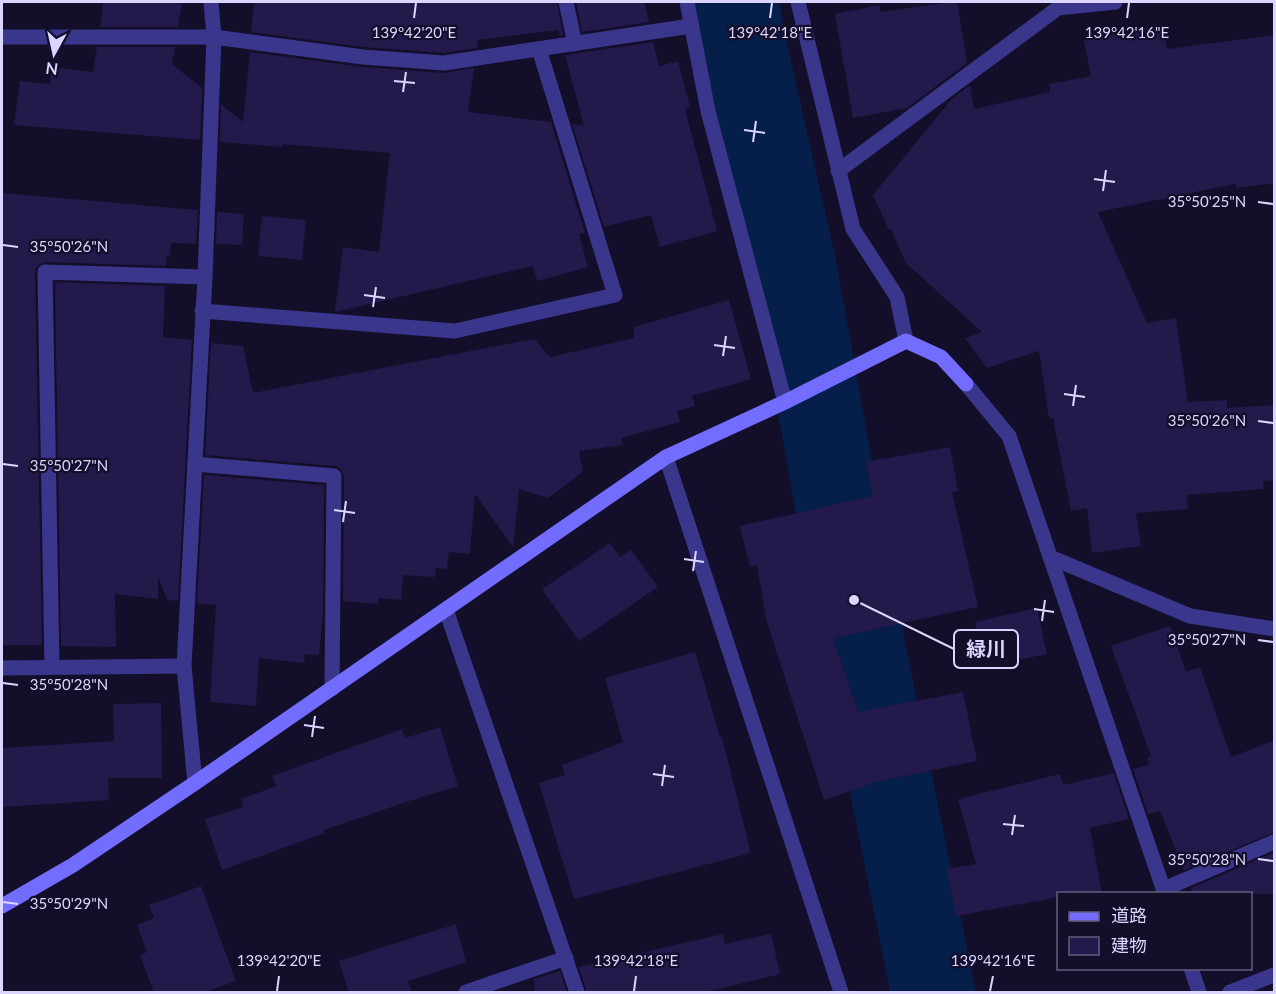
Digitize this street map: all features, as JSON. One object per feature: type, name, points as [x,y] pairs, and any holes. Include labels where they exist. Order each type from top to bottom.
[{"type":"street","points":[[195,783],[184,666],[205,277],[214,37],[211,2]]},
{"type":"street","points":[[566,2],[575,44]]},
{"type":"street","points":[[687,2],[708,111],[785,402]]},
{"type":"street","points":[[798,2],[853,229],[897,297],[906,341]]},
{"type":"street","points":[[838,171],[1058,8],[1115,2]]},
{"type":"street","points":[[2,37],[214,37],[363,57],[444,63],[692,26]]},
{"type":"street","points":[[202,311],[455,332],[615,295],[539,49]]},
{"type":"street","points":[[52,667],[45,272],[205,277]]},
{"type":"street","points":[[2,906],[73,865],[195,783],[666,457],[800,395],[906,341]]},
{"type":"street","points":[[906,341],[941,357],[1009,436],[1165,891],[1275,842]]},
{"type":"street","points":[[666,457],[841,993]]},
{"type":"street","points":[[195,464],[334,476],[332,689]]},
{"type":"street","points":[[1050,557],[1190,616],[1275,629]]},
{"type":"street","points":[[446,610],[578,993]]},
{"type":"street","points":[[2,668],[184,666]]},
{"type":"street","points":[[466,993],[566,958]]},
{"type":"street","points":[[1191,970],[1199,993]]},
{"type":"street","points":[[1230,993],[1275,975]]},
{"type":"building","points":[[103,2],[182,2],[178,27],[100,27]]},
{"type":"building","points":[[254,2],[557,2],[563,35],[560,36],[558,30],[478,40],[477,48],[444,53],[364,47],[251,32]]},
{"type":"building","points":[[576,2],[644,2],[649,22],[582,32]]},
{"type":"building","points":[[957,2],[967,63],[907,108],[853,118],[835,14],[879,5],[881,12]]},
{"type":"building","points":[[1162,25],[1167,49],[1275,35],[1275,183],[1236,188],[1235,184],[1098,212],[1147,323],[1176,318],[1188,402],[1227,400],[1227,408],[1275,405],[1275,480],[1263,481],[1264,489],[1187,495],[1188,509],[1136,513],[1141,546],[1092,553],[1087,508],[1071,511],[1053,418],[1049,418],[1039,351],[987,368],[965,338],[982,332],[906,263],[873,195],[951,100],[970,85],[974,109],[1050,92],[1049,84],[1091,76],[1084,40]]},
{"type":"building","points":[[653,42],[659,66],[678,61],[690,107],[685,109],[717,231],[660,247],[651,215],[604,227],[572,124],[584,126],[565,55]]},
{"type":"building","points":[[97,47],[175,47],[172,64],[202,88],[200,140],[14,125],[20,81],[50,84],[52,67],[93,72]]},
{"type":"building","points":[[250,52],[362,67],[444,73],[474,68],[468,112],[551,122],[585,233],[579,234],[588,267],[537,281],[533,266],[335,312],[343,247],[379,252],[390,153],[283,144],[283,147],[220,142],[221,104],[243,122]]},
{"type":"building","points":[[2,193],[198,210],[196,244],[171,243],[170,257],[166,257],[166,266],[45,262],[36,268],[42,645],[2,645]]},
{"type":"building","points":[[217,212],[244,214],[242,245],[216,244]]},
{"type":"building","points":[[262,216],[306,220],[302,260],[258,256]]},
{"type":"building","points":[[55,282],[165,286],[163,337],[192,340],[178,601],[167,600],[158,576],[158,599],[115,594],[116,647],[61,646]]},
{"type":"building","points":[[729,300],[751,379],[692,396],[695,406],[677,411],[680,422],[621,438],[622,445],[579,451],[583,472],[548,498],[519,489],[513,547],[475,494],[470,554],[449,552],[447,569],[436,568],[435,577],[403,575],[401,600],[379,598],[378,604],[343,601],[344,476],[340,468],[205,455],[211,343],[243,346],[253,393],[534,339],[550,357],[634,338],[634,327]]},
{"type":"building","points":[[950,447],[958,491],[952,492],[978,607],[833,638],[858,712],[963,692],[977,761],[870,783],[824,800],[766,619],[757,565],[750,567],[740,526],[873,496],[866,462]]},
{"type":"building","points":[[204,475],[324,485],[323,613],[319,655],[305,654],[304,663],[259,658],[256,706],[210,702],[216,605],[197,603]]},
{"type":"building","points":[[610,543],[620,557],[631,550],[658,587],[579,641],[542,589]]},
{"type":"building","points":[[1037,608],[1047,654],[986,667],[975,622]]},
{"type":"building","points":[[1170,626],[1186,672],[1200,667],[1231,757],[1275,740],[1275,832],[1184,870],[1160,811],[1148,814],[1133,769],[1149,765],[1147,758],[1151,756],[1111,646]]},
{"type":"building","points":[[695,652],[720,737],[722,737],[751,853],[574,899],[539,783],[565,775],[562,765],[623,742],[605,678]]},
{"type":"building","points":[[161,703],[162,778],[108,778],[109,800],[2,807],[2,748],[114,741],[113,704]]},
{"type":"building","points":[[440,727],[458,786],[324,830],[325,833],[222,870],[205,819],[243,807],[241,799],[276,786],[272,776],[402,729],[405,738]]},
{"type":"building","points":[[1114,773],[1129,819],[1090,828],[1102,892],[1057,892],[1057,897],[956,916],[947,869],[976,864],[958,799],[1060,774],[1063,785]]},
{"type":"building","points":[[1275,852],[1275,894],[1193,892],[1191,888]]},
{"type":"building","points":[[201,886],[236,981],[202,993],[154,993],[140,955],[147,952],[137,925],[154,918],[149,905]]},
{"type":"building","points":[[456,924],[466,962],[408,981],[412,993],[349,993],[339,961]]},
{"type":"building","points":[[723,934],[725,944],[771,934],[780,974],[702,993],[587,993],[579,967]]},
{"type":"building","points":[[560,971],[567,993],[535,993],[534,979]]},
{"type":"waterway","points":[[737,2],[742,35],[795,269],[854,600],[933,992]]},
{"type":"place","name":"緑川","points":[[854,600]]}]
